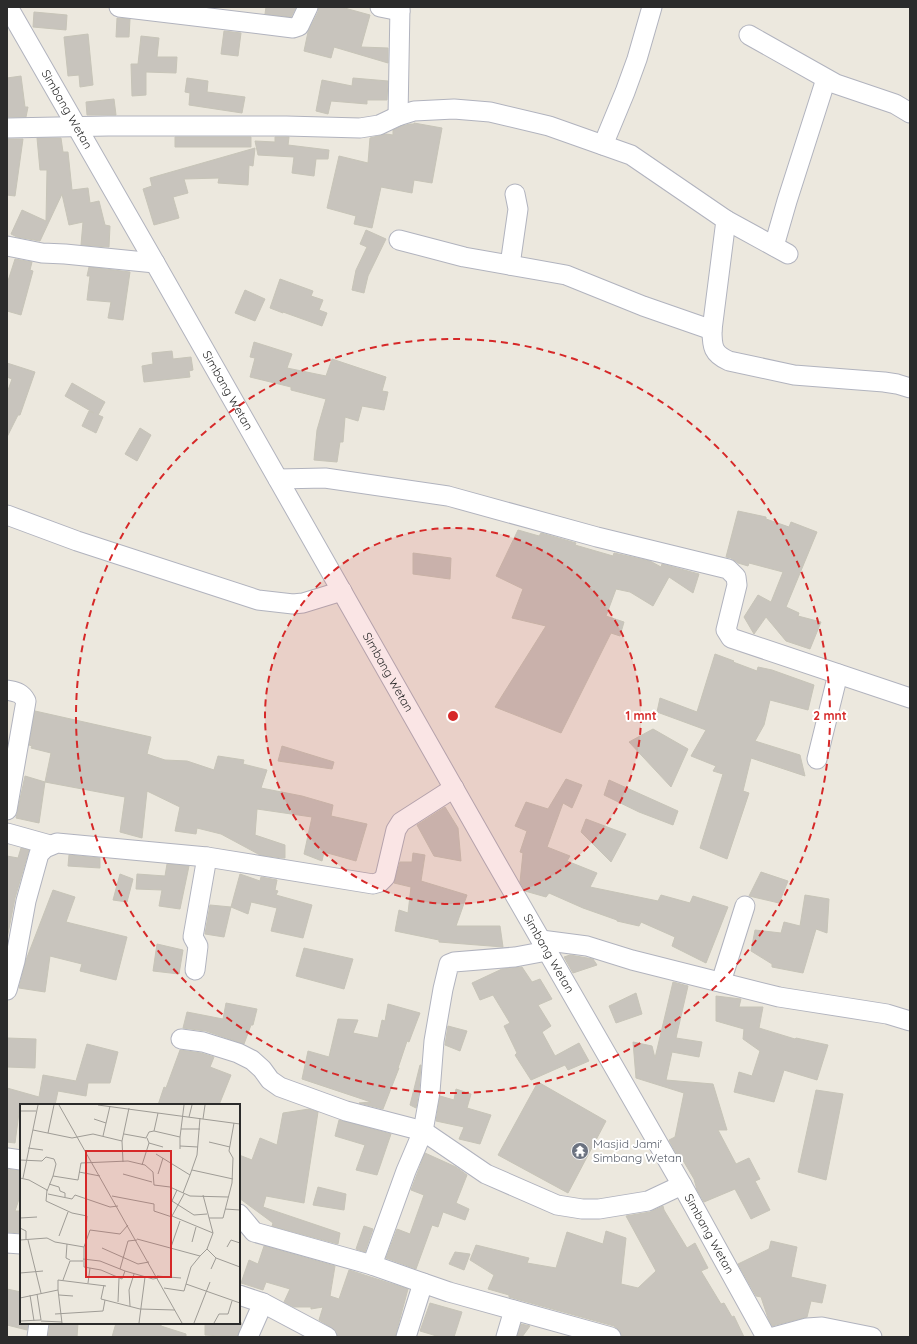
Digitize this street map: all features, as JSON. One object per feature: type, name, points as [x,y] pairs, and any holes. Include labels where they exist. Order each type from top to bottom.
[{"type":"street","name":"Simbang Wetan","points":[[8,7],[682,1185],[766,1337]]},
{"type":"street","points":[[119,7],[293,28],[300,26],[308,7]]},
{"type":"street","points":[[380,7],[400,9],[398,116]]},
{"type":"street","points":[[603,145],[637,59],[652,7]]},
{"type":"street","points":[[749,35],[826,79],[843,87],[895,104],[910,113]]},
{"type":"street","points":[[7,128],[286,126],[360,128],[379,125],[398,116],[414,111],[454,109],[490,112],[549,126],[632,154],[726,220],[781,250],[786,201],[826,79]]},
{"type":"street","points":[[510,265],[518,209],[515,194]]},
{"type":"street","points":[[726,220],[712,330],[714,351],[729,361],[794,375],[884,382],[910,388]]},
{"type":"street","points":[[399,240],[464,257],[566,274],[643,306],[712,330]]},
{"type":"street","points":[[7,246],[42,253],[155,263]]},
{"type":"street","points":[[278,479],[325,478],[448,496],[597,538],[728,569],[736,577],[737,585],[726,630],[731,638],[910,698]]},
{"type":"street","points":[[7,515],[77,541],[258,600],[293,604],[303,603],[342,591]]},
{"type":"street","points":[[817,759],[838,674]]},
{"type":"street","points":[[7,690],[19,692],[26,701],[7,810]]},
{"type":"street","points":[[7,990],[15,961],[28,892],[39,854],[50,845],[57,843],[207,857],[373,884],[380,882],[385,877],[396,830],[402,822],[454,788]]},
{"type":"street","points":[[7,833],[50,845]]},
{"type":"street","points":[[195,970],[198,946],[193,937],[207,857]]},
{"type":"street","points":[[722,982],[745,906]]},
{"type":"street","points":[[372,1265],[422,1131],[430,1092],[434,1041],[449,964],[454,962],[526,956],[544,945],[588,946],[632,960],[779,997],[887,1014],[910,1021]]},
{"type":"street","points":[[181,1039],[203,1042],[252,1060],[262,1069],[270,1080],[280,1087],[346,1110],[422,1131],[486,1174],[557,1205],[582,1209],[599,1209],[648,1201],[682,1185]]},
{"type":"street","points":[[7,1158],[20,1160]]},
{"type":"street","points":[[240,1215],[254,1232],[372,1265],[449,1292],[611,1337]]},
{"type":"street","points":[[7,1243],[20,1244]]},
{"type":"street","points":[[406,1337],[423,1283]]},
{"type":"street","points":[[240,1294],[263,1303],[327,1337]]},
{"type":"street","points":[[248,1337],[263,1303]]},
{"type":"street","points":[[506,1337],[514,1310]]},
{"type":"street","points":[[37,1337],[39,1324]]},
{"type":"street","points":[[774,1337],[807,1328],[822,1327],[872,1337]]},
{"type":"building","points":[[266,7],[296,7],[291,17],[265,14]]},
{"type":"building","points":[[319,7],[341,7],[370,15],[361,47],[388,48],[388,63],[334,47],[331,58],[304,51],[308,32]]},
{"type":"building","points":[[34,12],[67,15],[66,30],[33,27]]},
{"type":"building","points":[[117,18],[130,19],[129,37],[116,37]]},
{"type":"building","points":[[224,31],[241,33],[238,56],[221,54]]},
{"type":"building","points":[[88,34],[93,85],[80,87],[79,75],[68,76],[64,37]]},
{"type":"building","points":[[141,36],[159,38],[157,57],[177,57],[176,73],[146,72],[146,95],[132,96],[131,64],[138,64]]},
{"type":"building","points":[[21,76],[25,107],[28,107],[26,117],[7,117],[7,78]]},
{"type":"building","points":[[187,78],[208,81],[207,92],[245,97],[242,113],[189,105],[190,93],[185,92]]},
{"type":"building","points":[[353,78],[388,81],[387,100],[367,100],[367,104],[331,101],[328,114],[316,111],[322,80],[352,86]]},
{"type":"building","points":[[114,99],[116,115],[87,115],[86,102]]},
{"type":"building","points":[[414,123],[442,128],[432,183],[414,180],[412,193],[381,187],[372,228],[354,224],[356,216],[327,208],[339,156],[368,163],[370,138],[386,134],[393,135],[393,130]]},
{"type":"building","points":[[175,137],[251,137],[251,147],[175,147]]},
{"type":"building","points":[[275,137],[289,137],[288,145],[329,150],[328,159],[316,159],[314,176],[292,173],[294,157],[258,155],[255,141],[275,142]]},
{"type":"building","points":[[37,138],[61,138],[63,152],[68,152],[72,190],[88,188],[90,203],[99,201],[105,225],[110,226],[109,247],[81,245],[83,222],[69,225],[62,194],[40,241],[17,237],[11,234],[22,210],[46,221],[47,170],[40,170]]},
{"type":"building","points":[[7,139],[23,139],[15,196],[7,195]]},
{"type":"building","points":[[255,148],[253,166],[249,165],[248,185],[218,183],[219,178],[184,179],[188,193],[173,197],[179,218],[154,225],[143,189],[152,186],[150,178]]},
{"type":"building","points":[[366,230],[386,239],[368,276],[364,293],[352,290],[356,270],[367,247],[360,244]]},
{"type":"building","points":[[15,259],[32,262],[30,270],[33,271],[21,315],[7,311],[7,284]]},
{"type":"building","points":[[89,267],[130,272],[123,320],[108,318],[111,302],[87,300],[90,276],[87,276]]},
{"type":"building","points":[[280,279],[313,291],[311,296],[323,300],[319,310],[327,313],[322,326],[270,308]]},
{"type":"building","points":[[245,290],[265,299],[255,321],[235,313]]},
{"type":"building","points":[[254,342],[292,354],[287,368],[326,376],[332,359],[386,377],[382,391],[388,392],[384,410],[362,406],[358,421],[345,417],[343,442],[340,442],[337,462],[314,460],[317,430],[326,399],[291,390],[291,387],[250,377],[255,358],[250,357]]},
{"type":"building","points":[[172,351],[173,359],[191,357],[193,370],[189,371],[190,377],[144,382],[142,366],[153,364],[152,353]]},
{"type":"building","points":[[7,363],[35,372],[20,415],[18,415],[7,437],[7,393],[12,379],[7,377]]},
{"type":"building","points":[[72,383],[105,402],[98,415],[103,417],[96,433],[82,426],[89,411],[94,413],[65,396]]},
{"type":"building","points":[[140,428],[151,435],[137,461],[125,454]]},
{"type":"building","points":[[738,511],[766,517],[766,519],[789,527],[791,522],[817,532],[786,607],[799,613],[798,616],[821,622],[810,649],[786,641],[766,617],[754,634],[744,617],[758,595],[771,602],[783,572],[749,563],[748,566],[726,557]]},
{"type":"building","points":[[518,530],[539,536],[541,533],[613,556],[614,553],[650,561],[661,567],[662,564],[699,574],[693,593],[669,577],[653,606],[630,592],[616,589],[606,616],[624,622],[620,636],[611,633],[561,733],[495,707],[546,626],[512,618],[523,589],[496,576]]},
{"type":"building","points":[[413,553],[451,558],[450,579],[413,574]]},
{"type":"building","points":[[715,654],[757,671],[758,667],[772,670],[814,685],[808,710],[770,700],[764,725],[755,741],[800,755],[805,776],[751,758],[743,791],[749,793],[727,859],[700,848],[723,774],[713,771],[716,766],[691,756],[706,730],[657,712],[660,698],[697,712]]},
{"type":"building","points":[[35,711],[151,737],[147,754],[165,760],[187,761],[214,770],[218,756],[244,760],[243,764],[267,770],[261,788],[302,796],[333,805],[331,816],[367,824],[356,861],[324,852],[322,861],[304,854],[312,817],[257,809],[255,835],[285,845],[285,858],[260,855],[221,834],[197,828],[196,834],[175,831],[180,807],[147,791],[142,838],[120,832],[125,797],[45,782],[51,753],[31,748],[32,746],[29,745]]},
{"type":"building","points":[[653,729],[688,749],[671,787],[629,742]]},
{"type":"building","points":[[282,746],[334,762],[332,769],[278,761]]},
{"type":"building","points":[[25,776],[45,782],[39,823],[16,818]]},
{"type":"building","points":[[566,779],[582,785],[572,808],[563,803],[547,847],[570,856],[567,861],[597,873],[590,887],[658,901],[661,895],[690,903],[693,896],[728,907],[706,963],[672,946],[675,937],[641,922],[639,926],[617,921],[549,893],[546,897],[525,891],[520,882],[523,853],[520,852],[527,831],[515,826],[526,802],[548,809]]},
{"type":"building","points":[[609,780],[678,811],[673,825],[639,812],[604,795]]},
{"type":"building","points":[[445,807],[458,828],[461,861],[434,856],[417,825]]},
{"type":"building","points":[[586,819],[626,834],[611,862],[581,832]]},
{"type":"building","points":[[21,848],[29,850],[15,898],[7,939],[7,856],[18,858]]},
{"type":"building","points":[[413,853],[425,855],[421,881],[467,895],[456,926],[500,926],[503,947],[439,942],[439,940],[395,931],[399,910],[408,913],[411,887],[394,883],[400,862],[412,862]]},
{"type":"building","points":[[69,855],[100,858],[100,868],[68,866]]},
{"type":"building","points":[[167,864],[189,866],[180,909],[159,906],[162,890],[136,889],[137,874],[165,876]]},
{"type":"building","points":[[761,872],[788,881],[779,903],[749,896]]},
{"type":"building","points":[[120,874],[133,879],[127,902],[113,900]]},
{"type":"building","points":[[240,874],[260,881],[261,877],[277,880],[275,890],[278,891],[276,895],[312,905],[303,938],[271,931],[277,908],[251,902],[248,914],[231,907]]},
{"type":"building","points":[[53,890],[75,897],[66,922],[127,937],[116,980],[80,971],[82,964],[50,956],[45,992],[19,988],[26,960]]},
{"type":"building","points":[[805,895],[829,899],[827,933],[816,929],[803,973],[772,967],[772,964],[751,951],[755,930],[781,933],[784,922],[800,926]]},
{"type":"building","points":[[210,905],[231,907],[224,937],[205,934]]},
{"type":"building","points":[[157,944],[183,950],[179,974],[153,971]]},
{"type":"building","points":[[304,948],[353,959],[344,989],[296,976]]},
{"type":"building","points":[[570,955],[593,959],[597,965],[573,973],[564,957]]},
{"type":"building","points":[[522,967],[532,982],[540,979],[552,999],[538,1005],[551,1026],[542,1032],[555,1056],[579,1043],[589,1061],[568,1070],[565,1065],[531,1080],[515,1055],[517,1053],[504,1026],[510,1023],[493,995],[480,1000],[472,983],[502,969]]},
{"type":"building","points":[[673,982],[688,986],[676,1038],[702,1042],[699,1057],[672,1052],[666,1080],[713,1084],[727,1130],[718,1130],[736,1164],[749,1158],[760,1179],[755,1181],[770,1210],[751,1219],[735,1189],[704,1202],[697,1190],[694,1179],[681,1157],[679,1158],[671,1144],[669,1140],[675,1137],[684,1093],[636,1078],[633,1042],[652,1046],[655,1058]]},
{"type":"building","points":[[636,993],[642,1014],[616,1023],[609,1006]]},
{"type":"building","points":[[716,996],[741,999],[739,1007],[763,1007],[759,1028],[795,1039],[828,1045],[817,1080],[784,1070],[774,1102],[734,1092],[739,1072],[752,1076],[760,1051],[743,1039],[744,1029],[716,1021]]},
{"type":"building","points":[[226,1003],[257,1009],[253,1025],[251,1025],[244,1044],[206,1031],[183,1028],[187,1012],[223,1019]]},
{"type":"building","points":[[388,1004],[420,1013],[409,1042],[407,1041],[399,1068],[383,1109],[359,1103],[371,1102],[302,1079],[308,1051],[329,1057],[338,1019],[358,1020],[353,1033],[378,1038],[382,1020],[385,1021]]},
{"type":"building","points":[[448,1026],[467,1031],[460,1051],[445,1045]]},
{"type":"building","points":[[7,1038],[36,1039],[35,1068],[7,1067]]},
{"type":"building","points":[[87,1044],[118,1052],[110,1083],[88,1083],[86,1096],[58,1091],[55,1104],[20,1104],[15,1143],[7,1142],[7,1088],[39,1097],[43,1075],[76,1081]]},
{"type":"building","points":[[180,1050],[201,1053],[214,1057],[210,1067],[231,1075],[219,1104],[158,1104],[164,1087],[166,1088]]},
{"type":"building","points":[[420,1065],[419,1091],[416,1108],[410,1105]]},
{"type":"building","points":[[538,1082],[606,1121],[568,1193],[498,1155]]},
{"type":"building","points":[[456,1089],[471,1094],[467,1108],[491,1115],[480,1144],[459,1139],[464,1127],[436,1121],[440,1096],[454,1100]]},
{"type":"building","points":[[816,1090],[843,1094],[826,1180],[798,1172]]},
{"type":"building","points":[[309,1109],[318,1112],[304,1203],[266,1196],[263,1207],[340,1233],[338,1244],[272,1226],[273,1223],[240,1199],[240,1155],[252,1160],[260,1138],[277,1145],[283,1113]]},
{"type":"building","points":[[339,1120],[391,1134],[377,1175],[356,1170],[365,1145],[335,1136]]},
{"type":"building","points":[[425,1153],[456,1167],[467,1175],[456,1203],[469,1209],[465,1220],[443,1212],[438,1227],[432,1225],[416,1269],[386,1258],[397,1229],[410,1234],[424,1195],[411,1190]]},
{"type":"building","points":[[7,1169],[20,1171],[20,1196],[15,1211],[20,1211],[20,1233],[7,1232]]},
{"type":"building","points":[[318,1187],[346,1194],[344,1210],[313,1205]]},
{"type":"building","points":[[663,1206],[687,1248],[695,1243],[708,1268],[701,1271],[721,1304],[724,1303],[732,1317],[734,1316],[744,1337],[622,1336],[619,1330],[614,1326],[509,1297],[509,1295],[488,1289],[494,1275],[470,1260],[476,1245],[529,1258],[527,1263],[556,1268],[567,1232],[603,1244],[606,1231],[626,1238],[621,1284],[638,1288],[656,1271],[626,1216],[650,1212]]},
{"type":"building","points":[[364,1226],[373,1229],[365,1252],[356,1249]]},
{"type":"building","points":[[771,1241],[797,1247],[791,1277],[826,1285],[822,1303],[811,1301],[807,1317],[772,1326],[761,1297],[756,1296],[738,1264],[769,1249]]},
{"type":"building","points":[[264,1246],[335,1266],[330,1296],[339,1299],[349,1270],[408,1289],[395,1337],[338,1337],[332,1328],[319,1320],[323,1307],[311,1309],[311,1307],[294,1307],[284,1302],[290,1289],[266,1282],[263,1290],[241,1283],[249,1260],[258,1264]]},
{"type":"building","points":[[455,1252],[470,1254],[464,1270],[449,1264]]},
{"type":"building","points":[[7,1289],[20,1292],[20,1324],[28,1324],[27,1330],[7,1325]]},
{"type":"building","points":[[430,1303],[462,1312],[454,1337],[440,1337],[420,1331]]},
{"type":"building","points":[[242,1323],[237,1337],[205,1335],[205,1324]]},
{"type":"building","points":[[50,1324],[78,1324],[77,1337],[48,1337]]},
{"type":"building","points":[[116,1324],[161,1324],[161,1326],[186,1334],[186,1337],[112,1337]]},
{"type":"building","points":[[521,1324],[530,1326],[522,1337],[517,1337]]},
{"type":"place","name":"Masjid Jami' Simbang Wetan","points":[[580,1151]]}]
